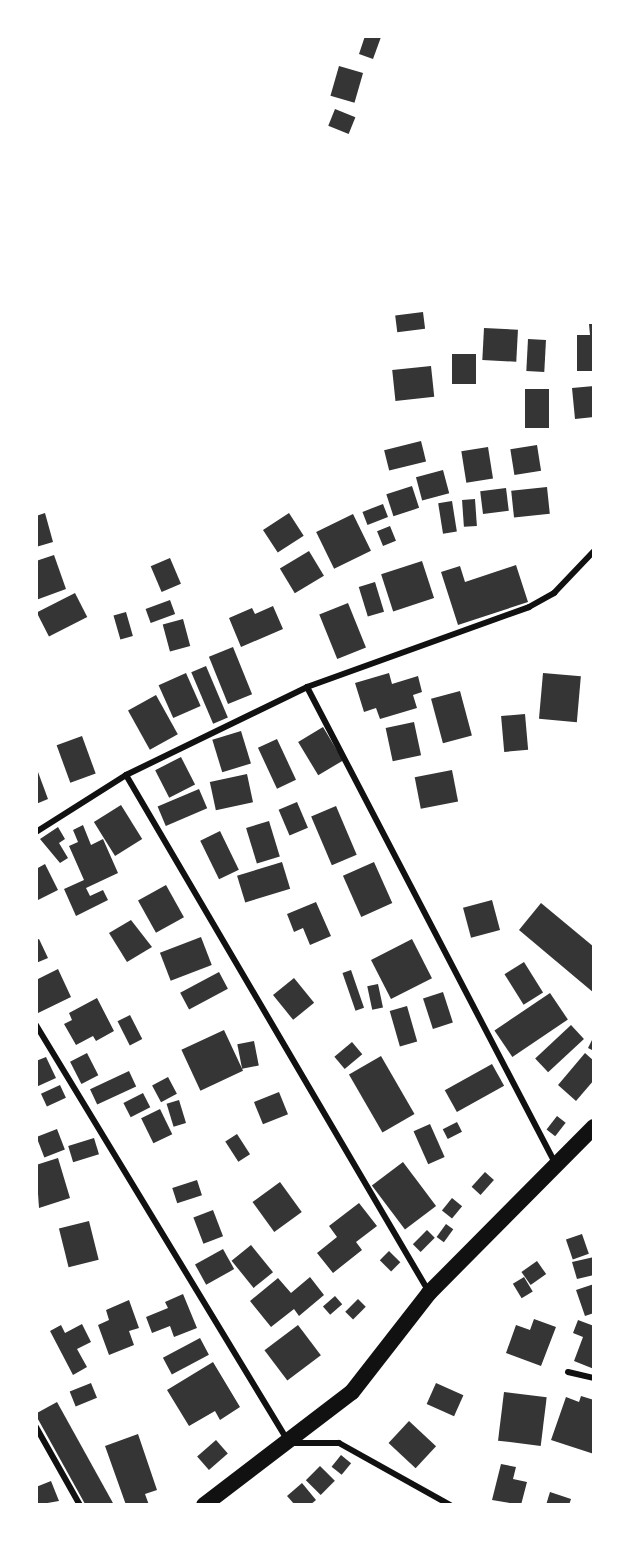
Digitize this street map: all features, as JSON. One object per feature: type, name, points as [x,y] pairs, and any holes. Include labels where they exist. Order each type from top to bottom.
[{"type":"highway","points":[[204,1505],[290,1443],[352,1392],[429,1293],[594,1127]]},
{"type":"street","points":[[36,832],[126,775],[307,687],[529,607],[554,593],[594,550]]},
{"type":"street","points":[[307,687],[556,1166]]},
{"type":"street","points":[[126,775],[429,1293]]},
{"type":"street","points":[[36,1025],[290,1443],[339,1443],[450,1505]]},
{"type":"street","points":[[568,1371],[594,1378]]},
{"type":"street","points":[[36,1427],[80,1505]]},
{"type":"building","points":[[365,36],[381,37],[373,59],[359,54]]},
{"type":"building","points":[[339,66],[363,73],[354,103],[330,96]]},
{"type":"building","points":[[335,109],[355,117],[349,134],[328,126]]},
{"type":"building","points":[[423,312],[425,329],[397,332],[395,315]]},
{"type":"building","points":[[589,324],[594,324],[594,371],[577,371],[577,335],[590,335]]},
{"type":"building","points":[[484,328],[518,330],[516,362],[482,360]]},
{"type":"building","points":[[528,339],[546,340],[544,372],[526,371]]},
{"type":"building","points":[[452,354],[476,354],[476,384],[452,384]]},
{"type":"building","points":[[431,366],[434,397],[395,401],[392,370]]},
{"type":"building","points":[[594,386],[594,417],[575,419],[572,388]]},
{"type":"building","points":[[525,389],[549,389],[549,428],[525,428]]},
{"type":"building","points":[[421,441],[426,461],[389,471],[384,450]]},
{"type":"building","points":[[537,445],[541,471],[514,475],[510,449]]},
{"type":"building","points":[[488,447],[493,479],[466,483],[461,451]]},
{"type":"building","points":[[443,470],[449,493],[422,500],[416,477]]},
{"type":"building","points":[[412,486],[419,508],[393,516],[386,494]]},
{"type":"building","points":[[547,487],[550,514],[514,518],[511,491]]},
{"type":"building","points":[[506,488],[509,511],[483,514],[480,491]]},
{"type":"building","points":[[475,499],[477,526],[464,527],[462,500]]},
{"type":"building","points":[[452,501],[457,532],[443,534],[438,503]]},
{"type":"building","points":[[383,504],[388,517],[367,525],[362,512]]},
{"type":"building","points":[[45,513],[53,542],[36,547],[36,516]]},
{"type":"building","points":[[289,513],[304,536],[278,553],[263,530]]},
{"type":"building","points":[[353,514],[371,551],[334,569],[316,532]]},
{"type":"building","points":[[390,526],[396,541],[383,546],[377,531]]},
{"type":"building","points":[[309,551],[324,576],[295,593],[280,569]]},
{"type":"building","points":[[54,555],[66,589],[36,600],[36,561]]},
{"type":"building","points":[[170,558],[181,584],[162,592],[151,566]]},
{"type":"building","points":[[422,561],[434,598],[393,611],[381,574]]},
{"type":"building","points":[[516,565],[528,602],[458,625],[441,572],[460,566],[465,582]]},
{"type":"building","points":[[375,582],[384,612],[368,617],[359,587]]},
{"type":"building","points":[[75,593],[87,617],[49,637],[37,613]]},
{"type":"building","points":[[170,600],[175,614],[151,623],[146,609]]},
{"type":"building","points":[[348,603],[366,648],[337,659],[319,615]]},
{"type":"building","points":[[273,606],[283,629],[241,647],[229,618],[252,608],[255,614]]},
{"type":"building","points":[[126,612],[133,636],[120,640],[114,616]]},
{"type":"building","points":[[183,619],[190,646],[170,651],[163,624]]},
{"type":"building","points":[[233,647],[252,694],[228,704],[209,657]]},
{"type":"building","points":[[206,666],[228,718],[213,724],[191,672]]},
{"type":"building","points":[[186,673],[201,706],[173,718],[159,685]]},
{"type":"building","points":[[389,673],[392,684],[418,676],[422,692],[413,695],[417,708],[380,719],[376,708],[364,712],[355,683]]},
{"type":"building","points":[[543,673],[581,676],[577,722],[539,719]]},
{"type":"building","points":[[460,691],[472,735],[443,743],[431,699]]},
{"type":"building","points":[[156,695],[178,734],[150,750],[128,711]]},
{"type":"building","points":[[525,714],[528,750],[504,752],[501,716]]},
{"type":"building","points":[[414,722],[421,755],[393,761],[386,728]]},
{"type":"building","points":[[323,727],[343,760],[318,775],[298,742]]},
{"type":"building","points":[[241,731],[251,764],[222,772],[212,740]]},
{"type":"building","points":[[82,736],[96,774],[70,783],[57,745]]},
{"type":"building","points":[[277,739],[296,780],[277,789],[258,748]]},
{"type":"building","points":[[181,757],[195,785],[169,798],[155,770]]},
{"type":"building","points":[[452,770],[458,801],[421,809],[415,777]]},
{"type":"building","points":[[38,772],[48,799],[36,804],[36,773]]},
{"type":"building","points":[[247,774],[253,802],[216,810],[210,782]]},
{"type":"building","points":[[199,789],[207,808],[166,826],[158,807]]},
{"type":"building","points":[[297,802],[308,828],[290,836],[279,810]]},
{"type":"building","points":[[121,805],[142,839],[115,856],[94,822]]},
{"type":"building","points":[[336,806],[357,855],[332,865],[311,817]]},
{"type":"building","points":[[269,821],[280,856],[257,863],[246,828]]},
{"type":"building","points":[[83,825],[91,845],[103,839],[118,873],[86,888],[90,896],[103,890],[108,900],[76,916],[64,889],[84,880],[69,846],[78,842],[73,830]]},
{"type":"building","points":[[58,827],[65,839],[59,843],[68,858],[60,863],[40,839]]},
{"type":"building","points":[[220,831],[239,870],[219,879],[200,841]]},
{"type":"building","points":[[282,862],[290,889],[245,903],[237,876]]},
{"type":"building","points":[[374,862],[392,903],[361,917],[343,876]]},
{"type":"building","points":[[45,864],[58,890],[36,901],[36,869]]},
{"type":"building","points":[[166,885],[184,917],[156,933],[138,901]]},
{"type":"building","points":[[492,900],[500,930],[471,938],[463,908]]},
{"type":"building","points":[[316,902],[331,936],[310,945],[303,928],[294,932],[287,914]]},
{"type":"building","points":[[541,903],[594,947],[594,993],[519,930]]},
{"type":"building","points":[[131,920],[152,947],[127,962],[109,933]]},
{"type":"building","points":[[201,937],[212,965],[171,981],[160,953]]},
{"type":"building","points":[[39,939],[48,958],[36,963],[36,940]]},
{"type":"building","points":[[412,939],[432,978],[391,999],[371,960]]},
{"type":"building","points":[[524,962],[543,993],[524,1005],[504,974]]},
{"type":"building","points":[[58,969],[71,997],[36,1014],[36,980]]},
{"type":"building","points":[[351,970],[364,1008],[356,1011],[342,973]]},
{"type":"building","points":[[219,972],[228,989],[189,1009],[180,993]]},
{"type":"building","points":[[294,978],[314,1003],[293,1020],[273,995]]},
{"type":"building","points":[[378,984],[383,1007],[372,1010],[367,986]]},
{"type":"building","points":[[443,992],[453,1022],[433,1029],[423,998]]},
{"type":"building","points":[[550,993],[568,1020],[512,1057],[494,1030]]},
{"type":"building","points":[[97,998],[114,1031],[96,1041],[93,1036],[76,1045],[64,1024],[72,1020],[69,1013]]},
{"type":"building","points":[[407,1006],[417,1042],[400,1047],[390,1011]]},
{"type":"building","points":[[130,1015],[142,1039],[130,1045],[118,1021]]},
{"type":"building","points":[[571,1025],[584,1039],[548,1072],[535,1058]]},
{"type":"building","points":[[224,1030],[243,1071],[200,1091],[181,1050]]},
{"type":"building","points":[[594,1036],[594,1051],[588,1048]]},
{"type":"building","points":[[254,1041],[259,1066],[242,1069],[237,1044]]},
{"type":"building","points":[[352,1042],[362,1054],[345,1069],[334,1057]]},
{"type":"building","points":[[87,1053],[98,1075],[81,1084],[70,1062]]},
{"type":"building","points":[[585,1053],[594,1061],[594,1080],[576,1101],[558,1085]]},
{"type":"building","points":[[381,1056],[414,1114],[382,1133],[349,1074]]},
{"type":"building","points":[[46,1057],[56,1078],[36,1087],[36,1061]]},
{"type":"building","points":[[492,1064],[504,1086],[457,1112],[445,1090]]},
{"type":"building","points":[[129,1071],[136,1086],[97,1105],[90,1089]]},
{"type":"building","points":[[168,1077],[177,1094],[161,1102],[152,1085]]},
{"type":"building","points":[[60,1085],[66,1098],[47,1107],[41,1094]]},
{"type":"building","points":[[279,1092],[288,1114],[263,1124],[254,1102]]},
{"type":"building","points":[[143,1093],[150,1107],[131,1117],[123,1103]]},
{"type":"building","points":[[179,1100],[186,1123],[174,1127],[167,1104]]},
{"type":"building","points":[[160,1109],[172,1134],[153,1143],[141,1118]]},
{"type":"building","points":[[557,1116],[566,1123],[555,1136],[547,1129]]},
{"type":"building","points":[[457,1122],[462,1132],[448,1139],[443,1129]]},
{"type":"building","points":[[430,1124],[445,1157],[428,1164],[414,1131]]},
{"type":"building","points":[[57,1129],[65,1150],[44,1157],[36,1137]]},
{"type":"building","points":[[237,1134],[250,1154],[238,1162],[225,1142]]},
{"type":"building","points":[[94,1138],[99,1154],[73,1162],[68,1146]]},
{"type":"building","points":[[58,1158],[70,1198],[39,1208],[36,1165]]},
{"type":"building","points":[[403,1162],[436,1206],[405,1229],[372,1185]]},
{"type":"building","points":[[485,1172],[494,1180],[481,1195],[472,1187]]},
{"type":"building","points":[[197,1180],[202,1195],[177,1203],[172,1188]]},
{"type":"building","points":[[280,1182],[302,1212],[274,1232],[252,1202]]},
{"type":"building","points":[[452,1198],[462,1206],[452,1219],[442,1210]]},
{"type":"building","points":[[359,1203],[377,1226],[356,1242],[362,1250],[333,1273],[317,1253],[337,1237],[329,1226]]},
{"type":"building","points":[[213,1210],[223,1236],[203,1244],[193,1218]]},
{"type":"building","points":[[89,1221],[99,1260],[69,1267],[59,1228]]},
{"type":"building","points":[[446,1224],[453,1229],[444,1242],[437,1237]]},
{"type":"building","points":[[427,1230],[435,1238],[421,1252],[413,1244]]},
{"type":"building","points":[[582,1234],[589,1254],[573,1259],[566,1240]]},
{"type":"building","points":[[251,1245],[273,1272],[254,1288],[232,1261]]},
{"type":"building","points":[[223,1249],[234,1269],[206,1285],[195,1265]]},
{"type":"building","points":[[389,1251],[400,1262],[391,1272],[380,1260]]},
{"type":"building","points":[[594,1257],[594,1275],[577,1279],[572,1262]]},
{"type":"building","points":[[537,1261],[546,1274],[531,1285],[521,1272]]},
{"type":"building","points":[[310,1277],[324,1295],[299,1316],[294,1309],[271,1327],[250,1301],[278,1278],[291,1293]]},
{"type":"building","points":[[524,1277],[533,1292],[522,1298],[513,1284]]},
{"type":"building","points":[[594,1284],[594,1313],[585,1316],[576,1290]]},
{"type":"building","points":[[183,1294],[197,1328],[174,1337],[170,1326],[152,1333],[146,1317],[168,1308],[165,1302]]},
{"type":"building","points":[[335,1296],[342,1304],[330,1315],[323,1306]]},
{"type":"building","points":[[358,1299],[366,1307],[353,1320],[345,1312]]},
{"type":"building","points":[[129,1300],[139,1328],[129,1331],[134,1345],[109,1355],[98,1325],[109,1320],[106,1310]]},
{"type":"building","points":[[534,1319],[556,1327],[541,1366],[506,1353],[516,1325],[530,1330]]},
{"type":"building","points":[[578,1320],[594,1326],[594,1369],[574,1361],[583,1337],[573,1333]]},
{"type":"building","points":[[82,1324],[91,1342],[77,1349],[87,1367],[73,1375],[50,1331],[61,1325],[65,1333]]},
{"type":"building","points":[[298,1325],[321,1355],[287,1381],[264,1350]]},
{"type":"building","points":[[200,1338],[209,1355],[172,1374],[163,1358]]},
{"type":"building","points":[[213,1362],[240,1407],[220,1420],[215,1411],[189,1426],[167,1390]]},
{"type":"building","points":[[91,1383],[97,1398],[76,1406],[70,1392]]},
{"type":"building","points":[[436,1383],[463,1395],[454,1416],[427,1404]]},
{"type":"building","points":[[504,1392],[547,1397],[541,1446],[498,1441]]},
{"type":"building","points":[[581,1396],[594,1400],[594,1454],[551,1440],[566,1397],[579,1402]]},
{"type":"building","points":[[57,1402],[114,1505],[86,1505],[36,1416]]},
{"type":"building","points":[[409,1421],[436,1446],[416,1468],[389,1443]]},
{"type":"building","points":[[138,1434],[157,1490],[145,1494],[149,1505],[126,1505],[105,1446]]},
{"type":"building","points":[[216,1440],[228,1454],[209,1470],[197,1456]]},
{"type":"building","points":[[341,1455],[351,1463],[342,1475],[332,1467]]},
{"type":"building","points":[[501,1464],[516,1467],[513,1479],[527,1482],[521,1505],[492,1500]]},
{"type":"building","points":[[320,1466],[335,1481],[321,1495],[306,1480]]},
{"type":"building","points":[[51,1481],[59,1501],[36,1505],[36,1487]]},
{"type":"building","points":[[302,1483],[316,1500],[310,1505],[295,1505],[287,1496]]},
{"type":"building","points":[[550,1492],[571,1499],[569,1505],[546,1505]]}]
